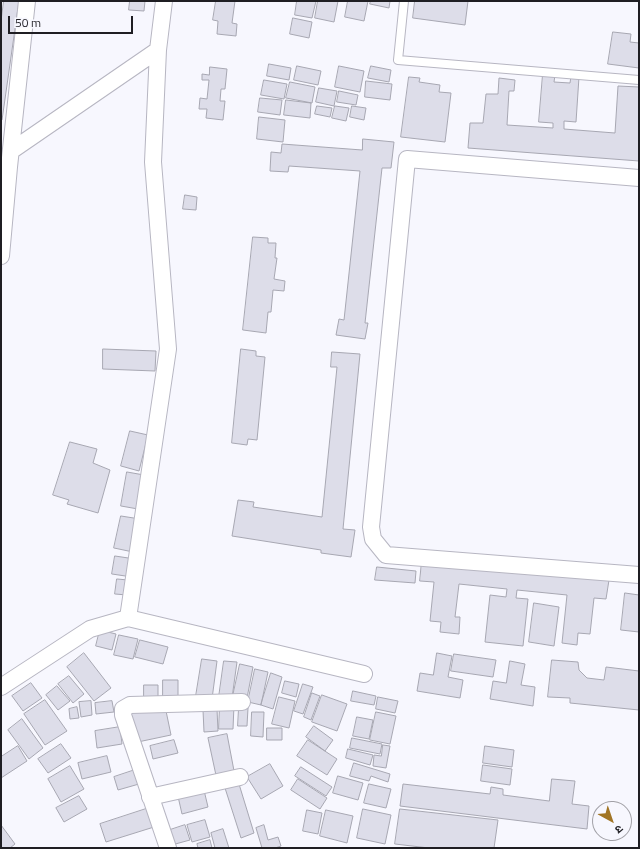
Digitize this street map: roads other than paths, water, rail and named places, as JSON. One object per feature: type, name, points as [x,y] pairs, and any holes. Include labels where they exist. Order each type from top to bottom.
[{"type":"street","points":[[1,256],[7,160],[26,1]]},
{"type":"street","points":[[128,618],[168,349],[153,162],[158,50],[164,1]]},
{"type":"street","points":[[7,160],[158,50]]},
{"type":"street","points":[[639,178],[407,159],[372,527],[373,539],[386,555],[639,575]]},
{"type":"street","points":[[1,687],[90,629],[128,618],[364,674]]},
{"type":"street","points":[[168,848],[123,716],[123,709],[130,705],[242,702]]},
{"type":"street","points":[[150,797],[240,777]]},
{"type":"lane","points":[[404,1],[398,60],[639,80]]}]
